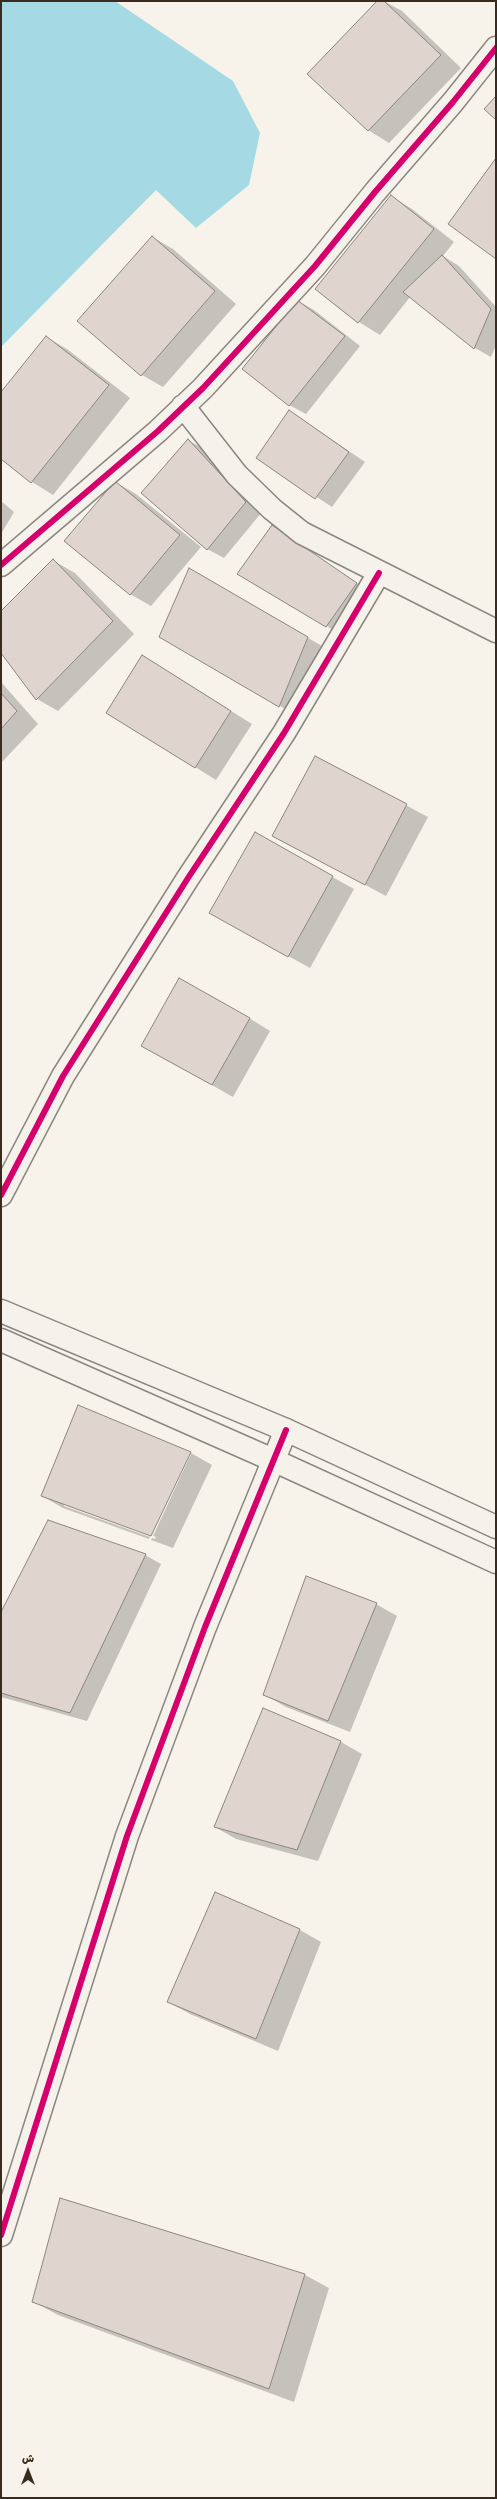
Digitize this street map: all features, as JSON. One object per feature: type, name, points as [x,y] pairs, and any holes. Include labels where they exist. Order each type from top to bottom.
[{"type":"street","points":[[1,565],[183,406],[316,266],[375,192],[453,102],[496,48]]},
{"type":"street","points":[[183,406],[237,475],[272,508],[302,533],[496,631]]},
{"type":"street","points":[[1,1195],[64,1076],[188,878],[284,733],[379,572]]},
{"type":"street","points":[[1,1311],[286,1430],[496,1527]]},
{"type":"street","points":[[1,1340],[273,1460],[496,1562]]},
{"type":"street","points":[[1,2235],[127,1836],[205,1628],[286,1430]]},
{"type":"water","points":[[1,1],[115,1],[233,81],[260,133],[249,185],[196,228],[156,190],[1,347]]},
{"type":"building","points":[[377,1],[384,1],[441,55],[368,131],[307,74]]},
{"type":"building","points":[[496,96],[496,120],[484,109]]},
{"type":"building","points":[[496,158],[496,259],[448,224]]},
{"type":"building","points":[[391,195],[434,229],[358,323],[315,289]]},
{"type":"building","points":[[152,236],[215,291],[141,376],[77,321]]},
{"type":"building","points":[[442,255],[491,309],[474,349],[403,292]]},
{"type":"building","points":[[297,300],[345,336],[289,406],[242,369]]},
{"type":"building","points":[[46,336],[109,385],[31,483],[1,459],[1,392]]},
{"type":"building","points":[[289,410],[349,452],[315,499],[256,458]]},
{"type":"building","points":[[188,439],[246,502],[207,550],[141,493]]},
{"type":"building","points":[[115,481],[180,535],[130,595],[64,541]]},
{"type":"building","points":[[272,525],[357,583],[326,627],[237,574]]},
{"type":"building","points":[[53,559],[113,621],[36,700],[1,653],[1,611]]},
{"type":"building","points":[[189,568],[308,637],[279,707],[159,637]]},
{"type":"building","points":[[142,655],[231,711],[195,768],[106,713]]},
{"type":"building","points":[[1,693],[17,711],[1,729]]},
{"type":"building","points":[[315,756],[407,804],[365,885],[272,836]]},
{"type":"building","points":[[255,832],[333,876],[288,957],[209,913]]},
{"type":"building","points":[[179,978],[250,1018],[212,1085],[141,1046]]},
{"type":"building","points":[[78,1405],[191,1452],[151,1536],[41,1496]]},
{"type":"building","points":[[48,1520],[146,1554],[70,1713],[1,1693],[1,1612]]},
{"type":"building","points":[[306,1576],[377,1603],[328,1721],[263,1695]]},
{"type":"building","points":[[263,1708],[341,1741],[297,1850],[214,1827]]},
{"type":"building","points":[[215,1892],[300,1929],[256,2039],[167,2002]]},
{"type":"building","points":[[60,2198],[305,2274],[269,2389],[32,2302]]},
{"type":"cycle path","points":[[1,565],[158,431],[203,388],[315,266],[375,192],[453,102],[496,48]]},
{"type":"cycle path","points":[[1,1195],[63,1076],[188,878],[284,733],[379,573]]},
{"type":"cycle path","points":[[1,2235],[127,1836],[205,1627],[286,1430]]}]
